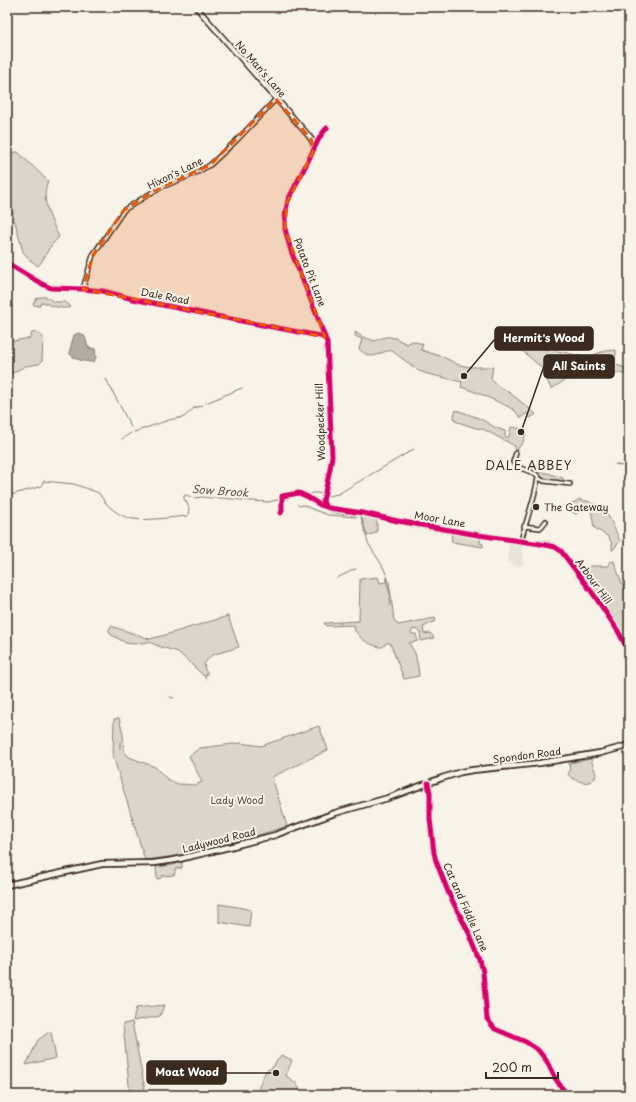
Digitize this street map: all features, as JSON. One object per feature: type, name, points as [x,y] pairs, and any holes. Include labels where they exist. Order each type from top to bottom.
[{"type":"main road","name":"Spondon Road","points":[[428,783],[466,771],[540,764],[600,753],[629,744]]},
{"type":"main road","name":"Ladywood Road","points":[[7,885],[102,864],[161,862],[237,845],[275,835],[335,813],[388,798],[428,783]]},
{"type":"street","name":"No Man's Lane","points":[[196,7],[313,141]]},
{"type":"street","name":"Hixon's Lane","points":[[83,289],[93,254],[124,210],[158,188],[187,177],[210,165],[237,140],[276,99]]},
{"type":"street","name":"Potato Pit Lane","points":[[325,337],[291,251],[285,230],[285,215],[288,200],[314,147],[324,130],[327,128]]},
{"type":"street","points":[[314,147],[313,141],[319,140]]},
{"type":"street","name":"Dale Road","points":[[7,263],[47,286],[103,291],[133,299],[229,319],[325,337]]},
{"type":"street","name":"Woodpecker Hill","points":[[325,337],[327,347],[329,417],[332,456],[323,501],[325,506]]},
{"type":"street","points":[[516,452],[513,463],[520,468],[536,474],[544,481],[570,484]]},
{"type":"street","points":[[521,541],[524,526],[537,486],[538,477]]},
{"type":"street","points":[[537,486],[544,481]]},
{"type":"street","points":[[281,513],[282,496],[296,493],[305,495],[320,505],[325,506]]},
{"type":"street","name":"Moor Lane","points":[[325,506],[333,509],[363,513],[402,522],[552,546]]},
{"type":"street","points":[[524,526],[540,528],[546,521]]},
{"type":"street","name":"Arbour Hill","points":[[552,546],[561,551],[594,595],[618,631],[629,652]]},
{"type":"street","name":"Cat and Fiddle Lane","points":[[428,783],[435,857],[449,894],[469,933],[480,960],[483,972],[487,1020],[495,1029],[526,1042],[538,1050],[546,1060],[555,1078],[567,1095]]},
{"type":"highlighted area","points":[[276,99],[311,139],[314,150],[287,203],[285,229],[325,337],[83,289],[93,255],[124,210],[159,188],[210,165]]},
{"type":"shaded area","points":[[78,333],[84,336],[88,347],[95,349],[96,357],[94,362],[80,360],[69,353],[74,335]]},
{"type":"shaded area","points":[[509,541],[522,542],[523,565],[513,566],[512,562],[508,562]]},
{"type":"green space","points":[[18,152],[48,181],[45,196],[46,203],[50,217],[59,237],[48,250],[38,266],[23,252],[7,192],[7,153]]},
{"type":"green space","points":[[47,297],[54,302],[66,302],[71,307],[57,307],[43,302],[39,306],[33,304],[37,298]]},
{"type":"green space","points":[[36,332],[43,337],[42,361],[39,364],[25,366],[7,375],[7,342],[30,338],[32,333]]},
{"type":"green space","points":[[355,332],[363,337],[375,341],[385,337],[390,337],[407,344],[412,341],[423,344],[421,350],[443,357],[459,365],[472,367],[493,367],[491,378],[493,381],[536,414],[530,418],[527,413],[521,418],[514,410],[505,405],[461,387],[462,382],[419,371],[392,351],[386,351],[374,356],[367,355],[359,349],[362,339],[355,336]]},
{"type":"green space","points":[[523,345],[532,345],[543,349],[590,356],[605,351],[616,350],[615,365],[627,368],[629,367],[629,375],[614,372],[614,375],[578,374],[570,377],[551,389],[542,368],[518,347]]},
{"type":"green space","points":[[456,410],[479,418],[496,428],[505,431],[505,437],[509,437],[511,427],[523,429],[523,433],[526,433],[523,442],[514,452],[515,446],[483,429],[455,421],[454,416]]},
{"type":"green space","points":[[541,472],[563,478],[563,481],[545,480],[538,474]]},
{"type":"green space","points":[[580,499],[581,501],[588,501],[597,505],[606,512],[620,541],[613,550],[609,537],[594,527],[591,510],[586,507],[579,510],[576,514],[567,509],[571,504]]},
{"type":"green space","points":[[361,516],[377,518],[377,532],[367,536]]},
{"type":"green space","points":[[451,531],[481,537],[480,543],[483,544],[483,547],[452,542]]},
{"type":"green space","points":[[614,561],[629,598],[629,649],[611,617],[579,568],[609,566],[609,562]]},
{"type":"green space","points":[[387,576],[394,620],[398,625],[435,618],[436,621],[423,627],[424,634],[430,633],[434,638],[421,641],[420,632],[418,630],[413,629],[411,633],[416,634],[418,641],[409,643],[415,653],[419,676],[404,679],[390,643],[386,643],[383,647],[380,647],[368,642],[361,638],[355,631],[354,625],[326,626],[324,623],[359,621],[360,579],[378,577],[380,583],[386,582]]},
{"type":"green space","points":[[228,616],[239,647],[212,655],[204,664],[205,670],[208,674],[204,676],[178,652],[149,642],[133,644],[126,643],[110,634],[109,630],[111,626],[150,639]]},
{"type":"green space","name":"Lady Wood","points":[[119,718],[123,734],[124,751],[129,757],[155,767],[167,779],[178,784],[195,785],[202,782],[189,756],[200,748],[240,743],[261,746],[319,726],[328,750],[272,777],[287,826],[217,847],[181,855],[145,860],[113,756],[114,719]]},
{"type":"green space","points":[[591,759],[596,774],[595,778],[591,781],[577,781],[568,774],[570,771],[569,763]]},
{"type":"green space","points":[[182,862],[182,868],[175,869],[174,875],[162,876],[161,878],[157,879],[156,867],[173,865]]},
{"type":"green space","points":[[219,904],[251,910],[249,927],[219,922]]},
{"type":"green space","points":[[164,1005],[160,1016],[133,1021],[136,1008]]},
{"type":"green space","points":[[132,1022],[146,1095],[130,1095],[123,1024]]},
{"type":"green space","points":[[51,1032],[56,1058],[26,1065],[38,1040]]},
{"type":"green space","points":[[281,1055],[292,1060],[286,1076],[295,1082],[304,1095],[258,1095],[263,1076],[267,1070],[272,1068]]},
{"type":"waterway","points":[[106,379],[131,427]]},
{"type":"waterway","points":[[206,403],[242,388]]},
{"type":"waterway","points":[[134,432],[169,420],[184,417],[194,408],[203,405]]},
{"type":"waterway","points":[[122,439],[131,433]]},
{"type":"waterway","name":"Sow Brook","points":[[326,495],[338,494],[414,449]]},
{"type":"waterway","points":[[615,464],[629,468]]},
{"type":"waterway","name":"Sow Brook","points":[[7,496],[42,486],[43,481],[74,484],[99,493],[113,510],[123,516],[133,519],[188,516],[189,509],[184,499],[184,496],[186,495],[194,498],[222,498],[268,502],[281,499]]},
{"type":"waterway","name":"Sow Brook","points":[[308,496],[313,493],[322,494]]},
{"type":"waterway","name":"Sow Brook","points":[[287,500],[284,497],[300,496],[306,498]]},
{"type":"waterway","points":[[297,504],[299,506],[304,505],[328,515],[357,517]]},
{"type":"waterway","points":[[361,517],[368,543],[387,576],[387,583],[391,597],[389,600],[390,605]]},
{"type":"waterway","points":[[352,570],[356,569]]},
{"type":"waterway","points":[[337,578],[351,571]]},
{"type":"waterway","points":[[170,697],[174,698]]},
{"type":"waterway","points":[[120,742],[120,748]]},
{"type":"cycle path","points":[[325,506],[323,501],[332,456],[327,343],[291,251],[285,229],[285,215],[288,200],[318,140],[327,128]]},
{"type":"cycle path","points":[[7,263],[51,288],[103,291],[133,299],[325,337]]},
{"type":"cycle path","points":[[281,513],[282,496],[299,493],[320,505],[329,508],[478,535],[555,547],[561,551],[594,595],[618,631],[629,652]]},
{"type":"cycle path","points":[[428,783],[434,853],[449,894],[469,933],[480,960],[483,972],[487,1019],[495,1029],[526,1042],[538,1050],[546,1060],[555,1078],[567,1095]]},
{"type":"place","name":"Hermit's Wood","points":[[464,376]]},
{"type":"place","name":"All Saints","points":[[521,432]]},
{"type":"place","name":"The Gateway","points":[[536,507]]},
{"type":"place","name":"Moat Wood","points":[[276,1073]]},
{"type":"district","name":"DALE ABBEY","points":[[529,466]]}]
